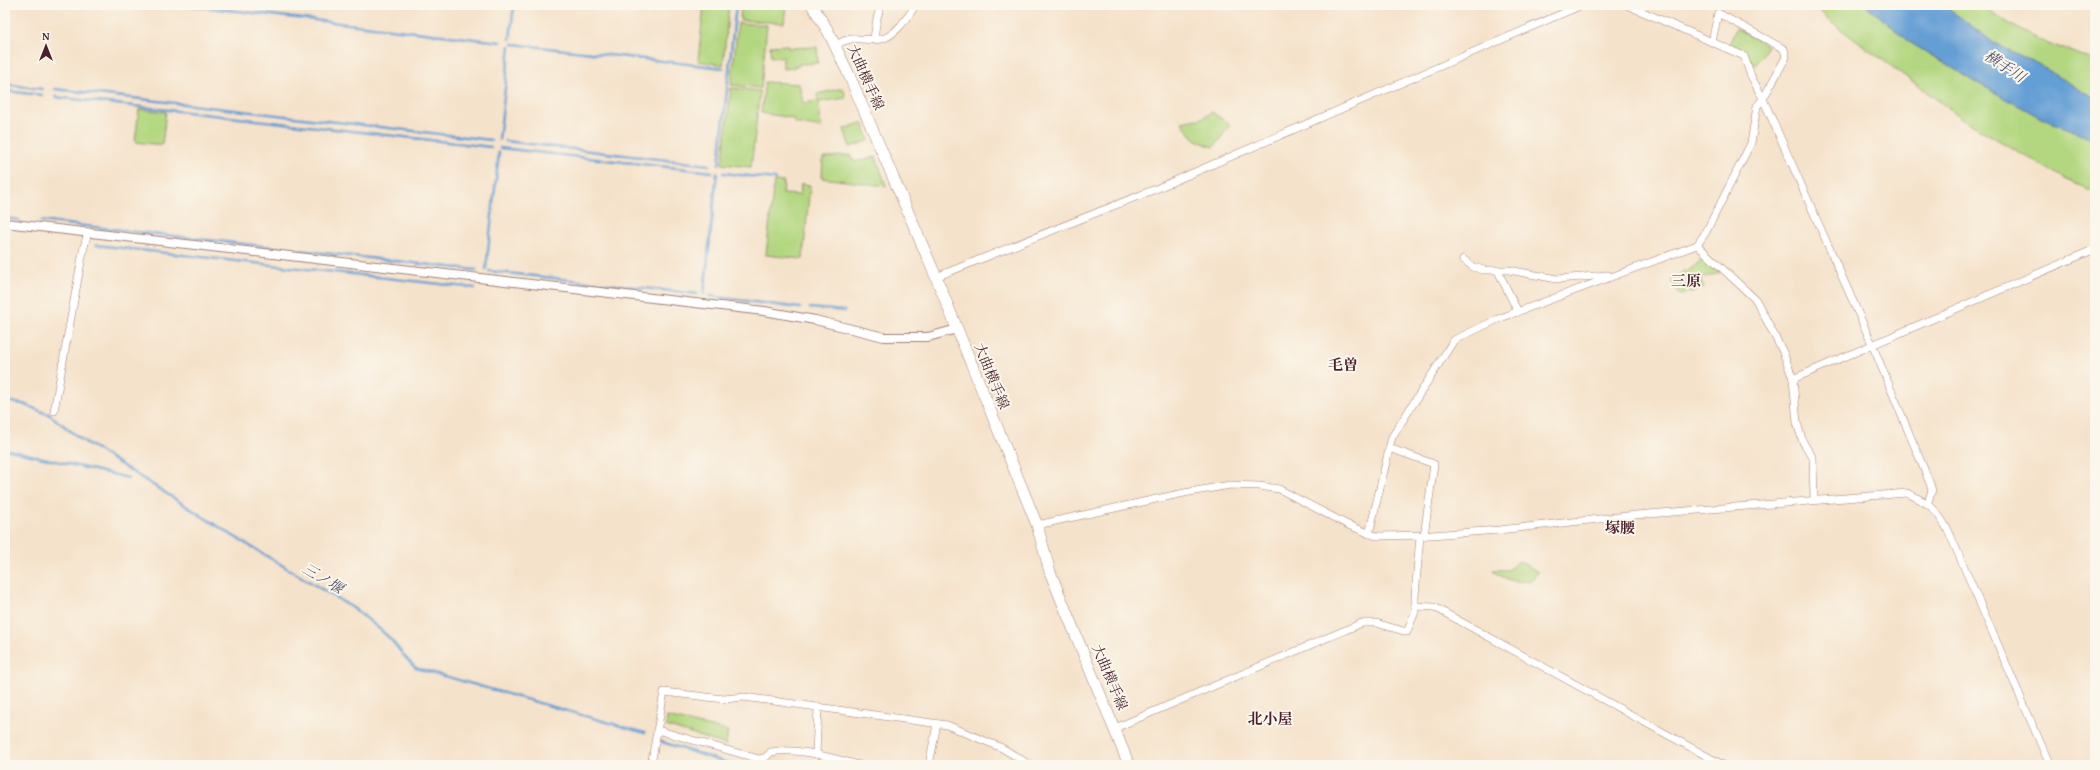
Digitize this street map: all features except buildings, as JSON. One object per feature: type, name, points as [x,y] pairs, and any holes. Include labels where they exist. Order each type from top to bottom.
[{"type":"main road","name":"大曲横手線","points":[[812,5],[836,45],[936,277],[1037,525],[1050,572],[1115,728],[1128,765]]},
{"type":"street","points":[[874,38],[877,18],[881,5]]},
{"type":"street","points":[[836,45],[846,39],[884,38],[892,34],[916,5]]},
{"type":"street","points":[[936,277],[1158,188],[1582,5]]},
{"type":"street","points":[[1627,5],[1744,56],[1751,76],[1763,99],[1872,344],[1929,481],[1932,490],[1928,502]]},
{"type":"street","points":[[1369,534],[1392,437],[1454,340],[1498,319],[1697,245],[1706,232],[1751,143],[1757,106],[1763,99],[1786,57],[1784,49],[1718,13],[1712,42]]},
{"type":"street","points":[[5,223],[764,311],[884,337],[928,337],[957,329]]},
{"type":"street","points":[[54,411],[83,251],[88,232]]},
{"type":"street","points":[[1697,245],[1756,300],[1783,352],[1793,379],[1797,423],[1804,442],[1813,458],[1814,500]]},
{"type":"street","points":[[1793,379],[2095,250]]},
{"type":"street","points":[[1463,259],[1473,267],[1484,270],[1509,270],[1557,279],[1617,275]]},
{"type":"street","points":[[1498,271],[1518,312]]},
{"type":"street","points":[[1115,728],[1362,623],[1376,623],[1407,632],[1415,612],[1422,536],[1434,464],[1389,448]]},
{"type":"street","points":[[1037,525],[1184,493],[1230,485],[1259,486],[1279,489],[1348,525],[1376,536],[1422,536],[1499,530],[1636,515],[1907,493],[1928,502],[1938,512],[1948,530],[2050,765]]},
{"type":"street","points":[[1415,606],[1434,607],[1723,765]]},
{"type":"street","points":[[651,765],[664,692],[724,699],[744,697],[947,725],[1002,748],[1030,765]]},
{"type":"street","points":[[816,754],[818,708]]},
{"type":"street","points":[[929,765],[937,724]]},
{"type":"street","points":[[657,730],[759,759],[771,752],[779,750],[816,754],[859,765]]},
{"type":"green space","points":[[704,5],[729,5],[723,65],[698,61]]},
{"type":"green space","points":[[741,5],[786,5],[784,23],[740,20]]},
{"type":"green space","points":[[1816,5],[1866,5],[1911,43],[1974,81],[2041,118],[2095,139],[2095,192],[2067,180],[1969,123],[1827,19]]},
{"type":"green space","points":[[1944,5],[1981,5],[2013,26],[2038,39],[2095,61],[2095,99],[2038,64],[1994,43]]},
{"type":"green space","points":[[738,23],[767,25],[761,88],[731,85]]},
{"type":"green space","points":[[1736,28],[1768,46],[1755,66],[1746,55],[1729,45]]},
{"type":"green space","points":[[788,45],[788,48],[817,47],[818,63],[799,64],[799,66],[793,68],[783,69],[783,57],[771,57],[770,46]]},
{"type":"green space","points":[[765,82],[799,84],[803,103],[818,101],[817,94],[843,88],[846,98],[819,102],[821,128],[795,123],[792,118],[761,113]]},
{"type":"green space","points":[[731,88],[760,91],[751,167],[722,164]]},
{"type":"green space","points":[[139,109],[166,112],[162,145],[135,142]]},
{"type":"green space","points":[[1212,112],[1230,125],[1214,147],[1195,139],[1182,122],[1202,118]]},
{"type":"green space","points":[[863,122],[869,141],[850,147],[844,129]]},
{"type":"green space","points":[[851,155],[854,162],[876,157],[886,186],[822,178],[823,158]]},
{"type":"green space","points":[[774,181],[784,182],[783,194],[800,195],[801,184],[810,185],[803,259],[766,255]]},
{"type":"green space","points":[[1705,257],[1721,272],[1701,279],[1704,288],[1680,295],[1671,280],[1685,270],[1687,272]]},
{"type":"green space","points":[[1519,561],[1538,572],[1530,580],[1520,582],[1510,580],[1500,576],[1493,570],[1508,570]]},
{"type":"green space","points":[[667,717],[728,731],[726,745],[666,726]]},
{"type":"water","name":"横手川","points":[[1866,5],[1944,5],[1994,43],[2038,64],[2095,99],[2095,139],[2041,118],[1974,81],[1911,43]]},
{"type":"waterway","points":[[185,5],[501,42]]},
{"type":"waterway","points":[[510,39],[514,5]]},
{"type":"waterway","points":[[719,164],[736,5]]},
{"type":"waterway","points":[[513,44],[723,68]]},
{"type":"waterway","points":[[499,140],[510,46]]},
{"type":"waterway","points":[[5,84],[42,89]]},
{"type":"waterway","points":[[55,89],[491,140]]},
{"type":"waterway","points":[[5,91],[42,95]]},
{"type":"waterway","points":[[55,97],[491,147]]},
{"type":"waterway","points":[[505,141],[709,165]]},
{"type":"waterway","points":[[500,148],[712,172]]},
{"type":"waterway","points":[[486,269],[499,152]]},
{"type":"waterway","points":[[704,294],[717,173]]},
{"type":"waterway","points":[[723,173],[775,179]]},
{"type":"waterway","points":[[5,218],[19,220]]},
{"type":"waterway","points":[[40,221],[476,270]]},
{"type":"waterway","points":[[96,245],[475,288]]},
{"type":"waterway","points":[[489,271],[698,294]]},
{"type":"waterway","points":[[710,296],[800,308]]},
{"type":"waterway","points":[[810,308],[845,311]]},
{"type":"waterway","name":"三ノ堰","points":[[5,401],[23,404],[50,415],[82,440],[235,537],[353,608],[387,636],[416,668],[645,733]]},
{"type":"waterway","points":[[5,449],[128,478]]},
{"type":"waterway","name":"三ノ堰","points":[[662,742],[733,765]]},
{"type":"district","name":"三原","points":[[1686,280]]},
{"type":"district","name":"毛曽","points":[[1343,364]]},
{"type":"district","name":"塚腰","points":[[1620,527]]},
{"type":"district","name":"北小屋","points":[[1270,718]]}]
